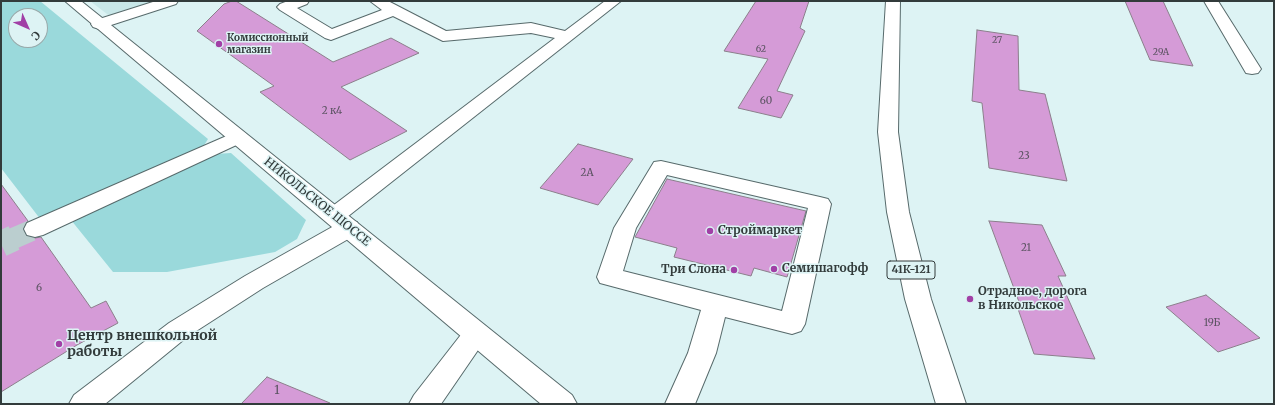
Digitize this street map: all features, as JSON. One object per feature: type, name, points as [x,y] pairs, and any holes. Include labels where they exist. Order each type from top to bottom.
[{"type":"main road","name":"НИКОЛЬСКОЕ ШОССЕ","points":[[72,1],[562,404]]},
{"type":"main road","points":[[99,24],[171,1]]},
{"type":"main road","points":[[302,1],[285,7],[331,35],[394,10]]},
{"type":"main road","points":[[377,1],[443,36],[531,28],[568,36]]},
{"type":"main road","points":[[84,404],[178,330],[254,282],[342,222],[568,36],[614,1]]},
{"type":"main road","name":"41К-121","points":[[893,1],[888,132],[898,212],[918,299],[951,404]]},
{"type":"main road","points":[[1212,1],[1252,69]]},
{"type":"main road","points":[[35,229],[238,137]]},
{"type":"main road","points":[[660,167],[820,204],[792,324],[716,304],[609,277],[625,228],[660,167]]},
{"type":"main road","points":[[680,404],[702,353],[716,304]]},
{"type":"main road","points":[[424,404],[476,334]]},
{"type":"shaded area","points":[[1,1],[40,1],[208,139],[203,147],[41,220],[1,168]]},
{"type":"shaded area","points":[[90,1],[162,1],[111,17]]},
{"type":"shaded area","points":[[231,153],[306,220],[297,239],[275,252],[167,272],[113,272],[71,220],[215,154]]},
{"type":"building","points":[[236,1],[333,62],[391,38],[419,53],[341,87],[407,131],[350,160],[260,92],[274,86],[197,31],[224,4]]},
{"type":"building","points":[[756,1],[809,1],[800,28],[805,31],[777,91],[793,95],[781,118],[738,108],[768,59],[724,51]]},
{"type":"building","points":[[1125,1],[1163,1],[1193,66],[1150,60]]},
{"type":"building","points":[[977,30],[1018,36],[1019,90],[1045,94],[1067,181],[989,168],[982,103],[972,101]]},
{"type":"building","points":[[578,144],[633,159],[598,205],[540,188]]},
{"type":"building","points":[[667,179],[806,211],[787,277],[754,268],[751,276],[674,257],[677,248],[635,237]]},
{"type":"building","points":[[1,184],[28,221],[23,228],[26,236],[35,238],[41,237],[91,308],[106,301],[118,323],[77,345],[1,392]]},
{"type":"building","points":[[989,221],[1042,225],[1066,276],[1058,276],[1095,359],[1034,354],[1018,309],[1022,310]]},
{"type":"building","points":[[1206,295],[1260,338],[1218,352],[1166,307]]},
{"type":"building","points":[[267,377],[330,403],[330,404],[241,404]]},
{"type":"tunnel","points":[[12,239],[35,229]]},
{"type":"tunnel","points":[[1,244],[14,238]]},
{"type":"place","name":"Комиссионный магазин","points":[[219,44]]},
{"type":"place","name":"Строймаркет","points":[[710,231]]},
{"type":"place","name":"Семишагофф","points":[[774,269]]},
{"type":"place","name":"Три Слона","points":[[734,270]]},
{"type":"place","name":"Отрадное, дорога в Никольское","points":[[970,299]]},
{"type":"place","name":"Центр внешкольной работы","points":[[59,344]]}]
